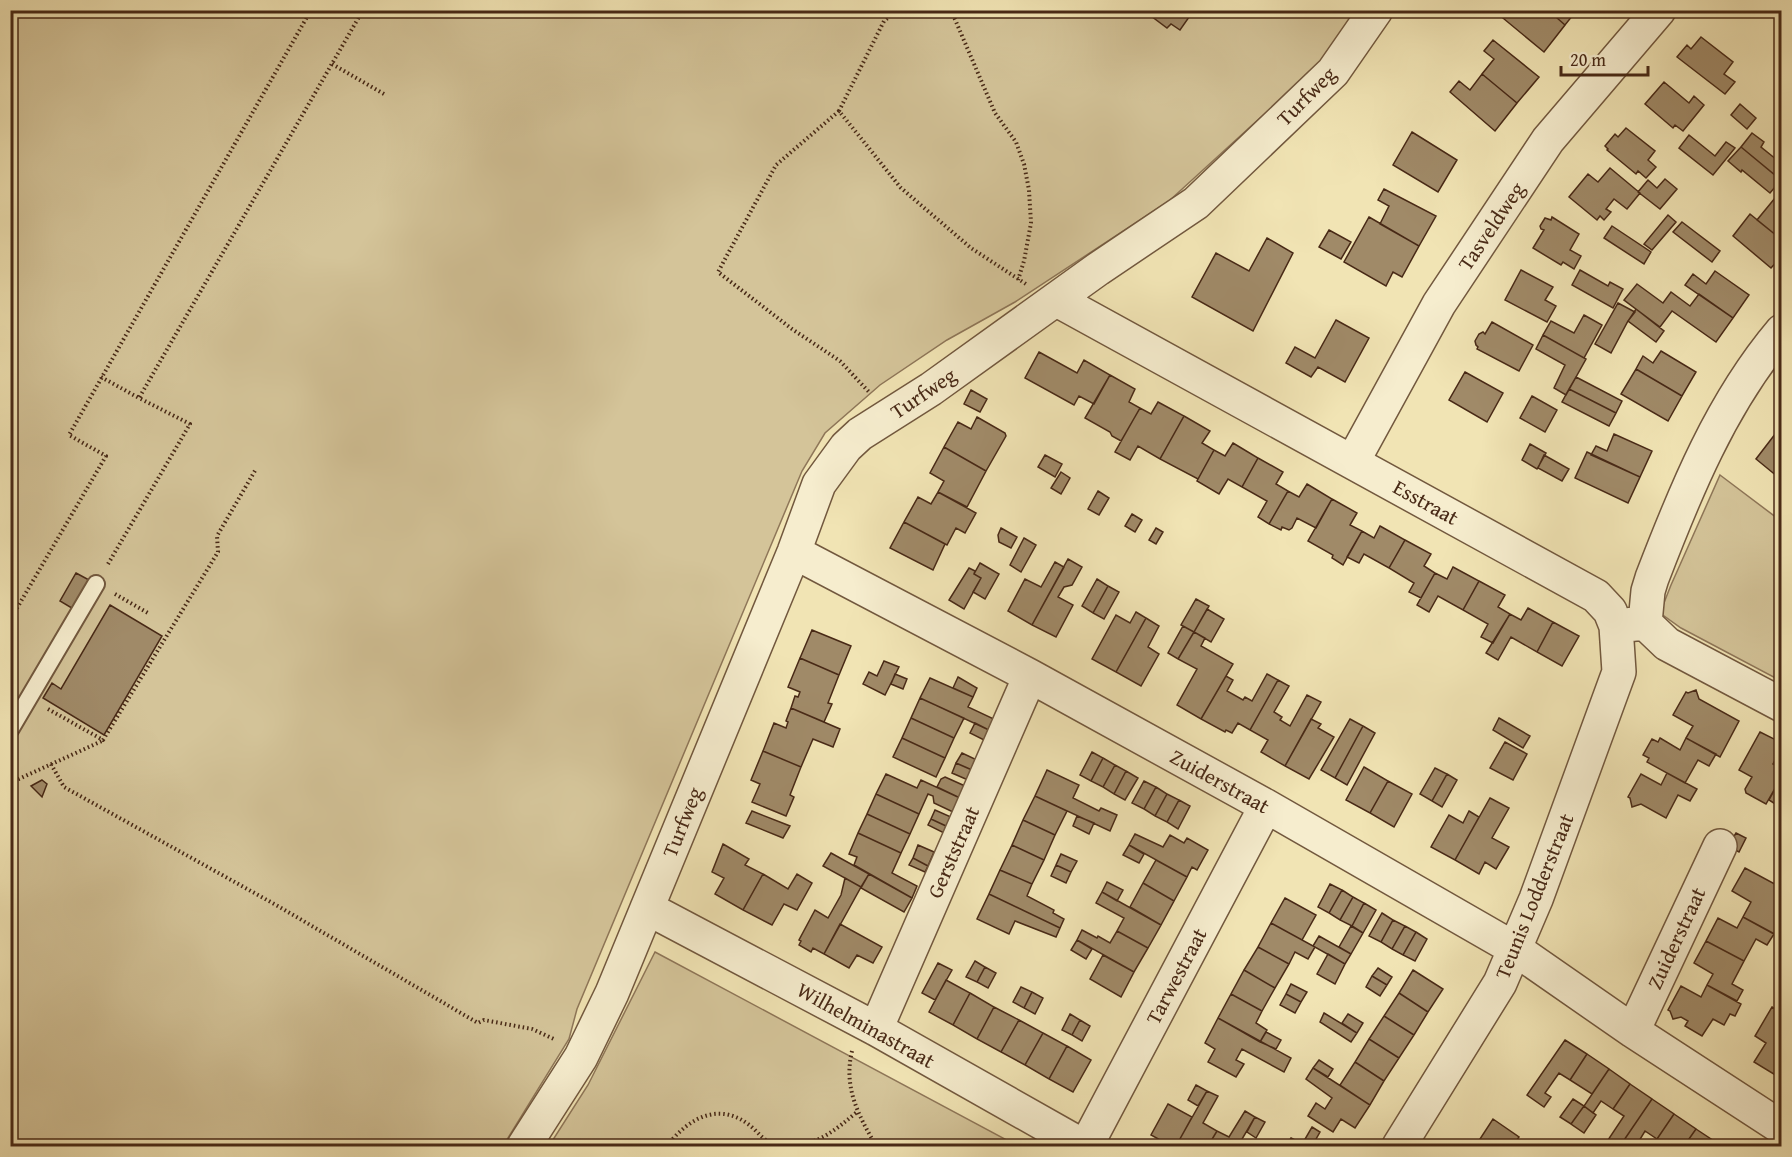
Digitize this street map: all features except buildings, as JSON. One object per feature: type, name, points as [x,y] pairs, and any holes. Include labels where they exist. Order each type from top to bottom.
[{"type":"street","name":"Turfweg","points":[[524,1146],[581,1057],[612,993],[794,552],[819,484],[846,447],[860,434],[931,389],[1196,202],[1333,72],[1376,10]]},
{"type":"street","name":"Tasveldweg","points":[[1353,461],[1439,304],[1548,140],[1659,10]]},
{"type":"street","name":"Esstraat","points":[[1057,300],[1596,596],[1610,611],[1631,624],[1782,705]]},
{"type":"street","name":"Teunis Lodderstraat","points":[[1399,1146],[1500,983],[1536,899],[1619,672],[1631,624],[1648,591],[1682,500],[1730,405],[1768,348],[1782,332]]},
{"type":"street","name":"Zuiderstraat","points":[[794,552],[1030,676],[1266,806],[1515,949],[1633,1031],[1782,1128]]},
{"type":"street","name":"Gerststraat","points":[[870,1026],[1030,676]]},
{"type":"street","name":"Tarwestraat","points":[[1085,1146],[1266,806]]},
{"type":"street","name":"Zuiderstraat","points":[[1633,1031],[1720,846]]},
{"type":"street","name":"Wilhelminastraat","points":[[646,908],[870,1026],[1085,1146]]},
{"type":"street","points":[[1774,1146],[1782,1136]]},
{"type":"lane","points":[[10,730],[96,584]]},
{"type":"path","points":[[10,620],[106,456],[69,435],[311,10]]},
{"type":"path","points":[[139,398],[363,10]]},
{"type":"path","points":[[890,415],[840,360],[792,329],[718,272],[776,165],[839,111],[884,21],[898,10]]},
{"type":"path","points":[[839,111],[902,188],[971,248],[1018,280],[1031,223],[1029,190],[1024,164],[1016,142],[996,114],[951,10]]},
{"type":"path","points":[[332,64],[384,94]]},
{"type":"path","points":[[101,377],[190,424],[96,584],[148,613]]},
{"type":"path","points":[[10,783],[103,740],[218,552],[217,536],[256,469]]},
{"type":"path","points":[[29,698],[103,740]]},
{"type":"path","points":[[51,764],[64,787],[276,905],[478,1023],[484,1020],[532,1029],[557,1041],[581,1057]]},
{"type":"path","points":[[870,1026],[854,1046],[849,1066],[850,1083],[857,1112],[876,1146]]},
{"type":"path","points":[[667,1146],[680,1130],[699,1118],[717,1112],[737,1118],[752,1127],[762,1138],[779,1146]]},
{"type":"path","points":[[792,1146],[806,1145],[819,1140],[857,1112]]},
{"type":"shaded area","points":[[10,11],[1359,11],[1316,67],[1169,201],[1015,302],[947,340],[880,385],[825,433],[802,471],[577,1009],[569,1039],[503,1146],[11,1146]]},
{"type":"shaded area","points":[[1720,475],[1781,521],[1781,681],[1681,628],[1660,613]]},
{"type":"shaded area","points":[[655,952],[1018,1146],[549,1146],[588,1085]]}]
